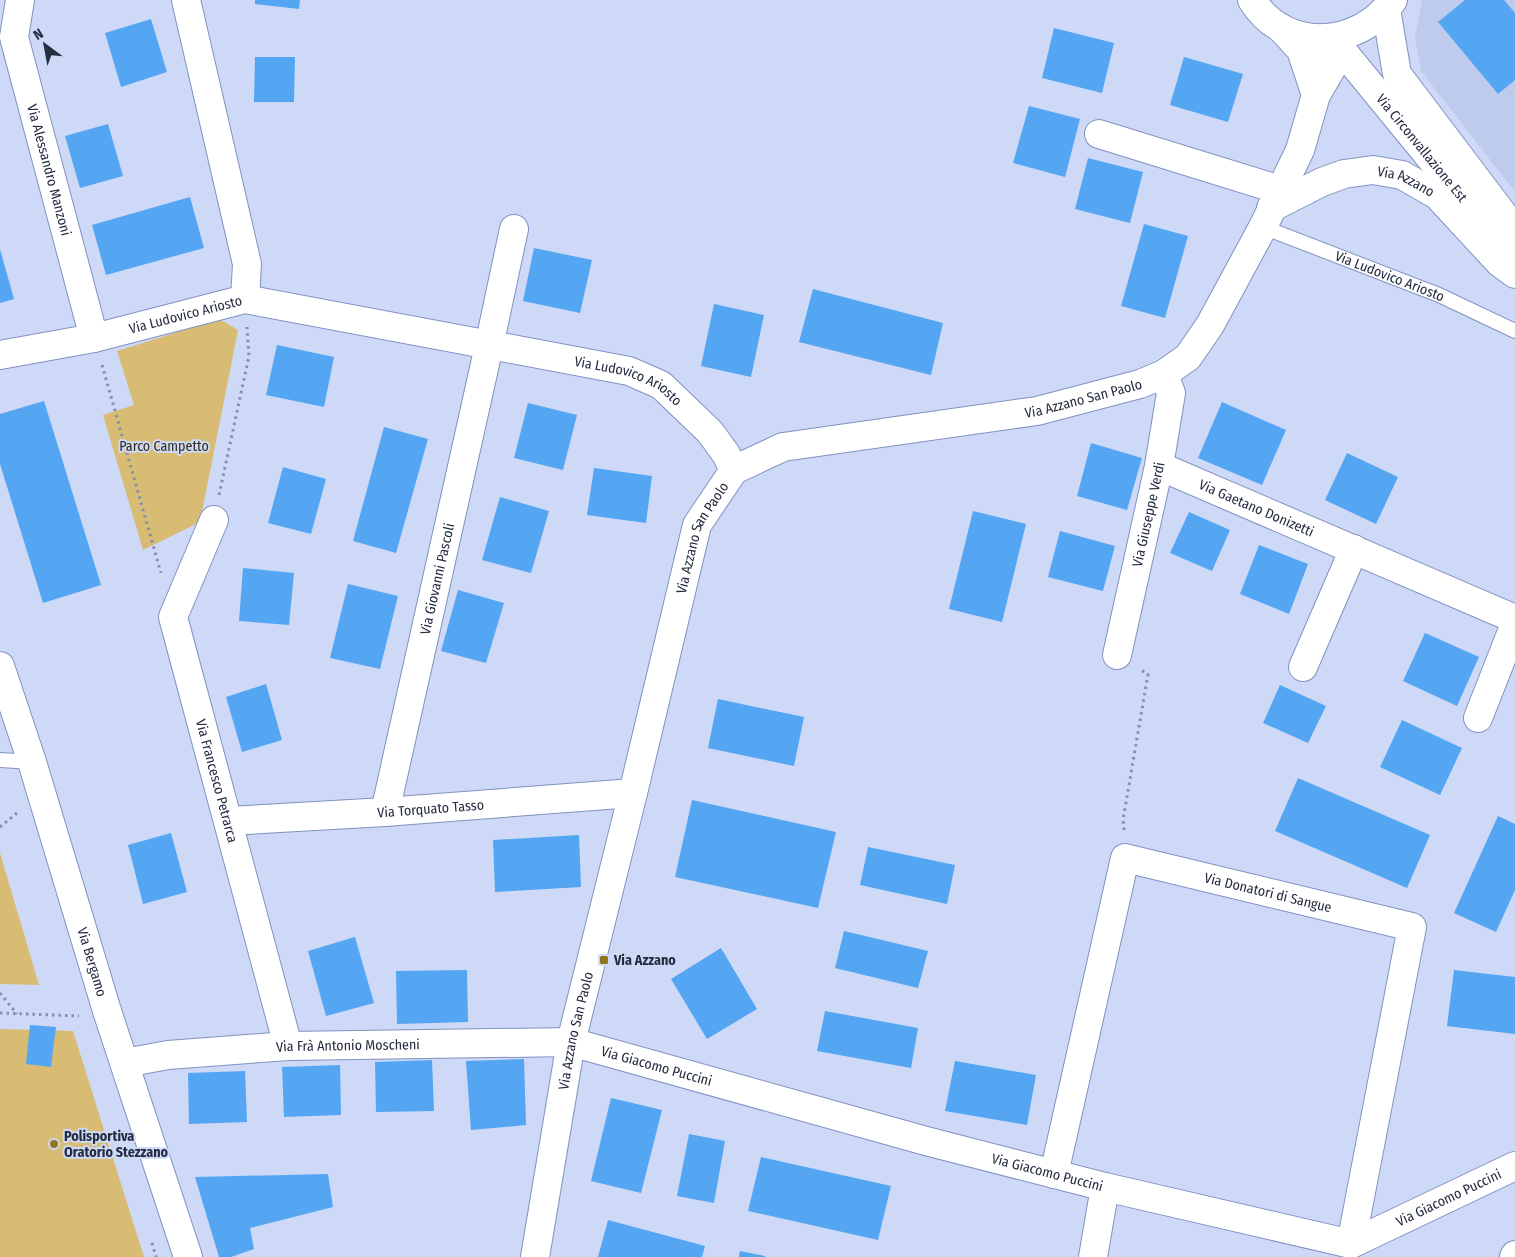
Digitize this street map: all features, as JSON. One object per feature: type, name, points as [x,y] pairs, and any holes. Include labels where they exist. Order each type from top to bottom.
[{"type":"street","name":"Via Alessandro Manzoni","points":[[20,0],[14,37],[94,338]]},
{"type":"street","points":[[186,0],[247,264],[245,299]]},
{"type":"street","points":[[1252,0],[1267,18],[1281,28],[1301,50],[1316,95]]},
{"type":"street","points":[[1281,28],[1306,37],[1329,38],[1348,34],[1362,29],[1375,20],[1389,5]]},
{"type":"street","name":"Via Circonvallazione Est","points":[[1389,5],[1397,74],[1515,230]]},
{"type":"street","name":"Via Azzano San Paolo","points":[[535,1257],[571,1042],[697,525],[734,470],[783,447],[1037,411],[1140,384],[1164,374],[1188,357],[1210,325],[1300,150],[1316,95],[1332,66],[1329,38]]},
{"type":"street","name":"Via Circonvallazione Est","points":[[1329,38],[1486,226],[1515,257]]},
{"type":"street","points":[[1099,134],[1271,208]]},
{"type":"street","name":"Via Azzano","points":[[1271,208],[1322,182],[1344,174],[1373,170],[1402,174],[1437,194],[1499,262],[1515,274]]},
{"type":"street","points":[[489,346],[514,229]]},
{"type":"street","name":"Via Ludovico Ariosto","points":[[0,355],[94,338],[245,299],[629,372],[662,385],[710,432],[726,454],[734,470]]},
{"type":"street","name":"Via Giovanni Pascoli","points":[[385,812],[489,346]]},
{"type":"street","name":"Via Giuseppe Verdi","points":[[1117,655],[1159,466],[1171,393],[1164,374]]},
{"type":"street","name":"Via Gaetano Donizetti","points":[[1159,466],[1515,619]]},
{"type":"street","points":[[173,617],[214,520]]},
{"type":"street","points":[[1303,667],[1354,549]]},
{"type":"street","name":"Via Francesco Petrarca","points":[[173,617],[288,1046]]},
{"type":"street","points":[[1478,718],[1515,624]]},
{"type":"street","name":"Via Bergamo","points":[[0,666],[32,762],[106,1011],[188,1257]]},
{"type":"street","name":"Via Torquato Tasso","points":[[229,821],[385,812],[633,793]]},
{"type":"street","points":[[1054,1174],[1125,858]]},
{"type":"street","name":"Via Donatori di Sangue","points":[[1125,858],[1412,927],[1351,1244]]},
{"type":"street","name":"Via Frà Antonio Moscheni","points":[[125,1064],[168,1055],[288,1046],[571,1042]]},
{"type":"street","name":"Via Giacomo Puccini","points":[[571,1042],[926,1142],[1351,1244],[1515,1166]]},
{"type":"street","points":[[1093,1257],[1105,1186]]},
{"type":"lane","name":"Via Ludovico Ariosto","points":[[1271,208],[1439,295],[1515,331]]},
{"type":"lane","points":[[0,760],[32,762]]},
{"type":"path","points":[[214,520],[249,356],[245,299]]},
{"type":"path","points":[[94,338],[173,617]]},
{"type":"path","points":[[1117,655],[1148,674],[1123,820],[1125,858]]},
{"type":"path","points":[[0,827],[17,813]]},
{"type":"path","points":[[0,993],[17,1014]]},
{"type":"path","points":[[0,1013],[80,1016]]},
{"type":"shaded area","points":[[1422,0],[1515,0],[1515,192],[1421,71],[1415,37]]},
{"type":"green space","name":"Parco Campetto","points":[[219,319],[238,330],[200,522],[143,550],[103,415],[134,405],[117,351]]},
{"type":"green space","points":[[0,853],[39,985],[0,984]]},
{"type":"green space","name":"Polisportiva Oratorio Stezzano","points":[[0,1029],[73,1031],[144,1257],[0,1257]]},
{"type":"building","points":[[255,0],[300,0],[299,9],[255,4]]},
{"type":"building","points":[[1465,0],[1504,0],[1515,13],[1515,80],[1498,94],[1438,22]]},
{"type":"building","points":[[151,19],[167,72],[121,87],[105,33]]},
{"type":"building","points":[[1054,28],[1114,43],[1102,93],[1042,78]]},
{"type":"building","points":[[255,57],[295,57],[294,102],[254,102]]},
{"type":"building","points":[[1184,57],[1243,74],[1228,122],[1170,105]]},
{"type":"building","points":[[1029,106],[1080,119],[1065,177],[1013,163]]},
{"type":"building","points":[[108,124],[123,176],[80,188],[65,136]]},
{"type":"building","points":[[1088,158],[1143,172],[1130,223],[1075,209]]},
{"type":"building","points":[[190,197],[204,248],[106,275],[92,225]]},
{"type":"building","points":[[1144,224],[1188,236],[1165,318],[1121,306]]},
{"type":"building","points":[[534,248],[592,260],[580,313],[523,301]]},
{"type":"building","points":[[0,249],[14,299],[0,303]]},
{"type":"building","points":[[813,289],[943,323],[931,375],[799,342]]},
{"type":"building","points":[[714,304],[764,315],[751,377],[701,366]]},
{"type":"building","points":[[277,345],[334,357],[324,407],[266,395]]},
{"type":"building","points":[[44,401],[101,585],[43,603],[0,464],[0,414]]},
{"type":"building","points":[[1222,402],[1286,430],[1262,485],[1198,458]]},
{"type":"building","points":[[528,403],[577,415],[563,470],[514,458]]},
{"type":"building","points":[[384,427],[428,439],[396,553],[353,541]]},
{"type":"building","points":[[1091,443],[1142,458],[1127,510],[1077,496]]},
{"type":"building","points":[[1347,453],[1398,477],[1376,524],[1325,500]]},
{"type":"building","points":[[283,467],[326,479],[311,534],[268,523]]},
{"type":"building","points":[[594,468],[652,476],[646,523],[587,515]]},
{"type":"building","points":[[500,497],[549,511],[531,573],[482,560]]},
{"type":"building","points":[[973,511],[1026,524],[1002,622],[949,609]]},
{"type":"building","points":[[1189,512],[1230,530],[1212,571],[1170,553]]},
{"type":"building","points":[[1060,531],[1115,546],[1103,591],[1048,577]]},
{"type":"building","points":[[1259,545],[1308,564],[1289,614],[1240,594]]},
{"type":"building","points":[[243,568],[294,573],[289,625],[239,621]]},
{"type":"building","points":[[348,584],[398,596],[380,669],[330,658]]},
{"type":"building","points":[[458,590],[504,603],[486,663],[441,651]]},
{"type":"building","points":[[1425,633],[1479,657],[1457,706],[1403,681]]},
{"type":"building","points":[[266,684],[282,740],[242,752],[226,697]]},
{"type":"building","points":[[1280,685],[1326,706],[1308,743],[1263,723]]},
{"type":"building","points":[[718,699],[804,717],[794,766],[708,748]]},
{"type":"building","points":[[1402,720],[1462,748],[1440,795],[1380,767]]},
{"type":"building","points":[[1298,778],[1430,835],[1407,888],[1275,831]]},
{"type":"building","points":[[692,800],[836,832],[818,908],[675,877]]},
{"type":"building","points":[[1498,816],[1515,824],[1515,890],[1496,932],[1454,913]]},
{"type":"building","points":[[171,833],[187,892],[143,904],[128,845]]},
{"type":"building","points":[[579,835],[581,887],[495,892],[493,840]]},
{"type":"building","points":[[868,847],[955,865],[947,904],[860,885]]},
{"type":"building","points":[[844,931],[928,951],[918,988],[835,968]]},
{"type":"building","points":[[355,937],[374,1003],[326,1016],[308,951]]},
{"type":"building","points":[[721,948],[757,1009],[707,1039],[671,979]]},
{"type":"building","points":[[467,970],[468,1022],[397,1024],[396,971]]},
{"type":"building","points":[[1454,970],[1515,977],[1515,1034],[1447,1026]]},
{"type":"building","points":[[825,1011],[918,1028],[911,1068],[817,1051]]},
{"type":"building","points":[[30,1025],[56,1027],[51,1067],[26,1064]]},
{"type":"building","points":[[524,1059],[526,1125],[471,1130],[466,1061]]},
{"type":"building","points":[[432,1060],[434,1111],[376,1112],[375,1062]]},
{"type":"building","points":[[955,1061],[1036,1075],[1027,1125],[945,1111]]},
{"type":"building","points":[[340,1065],[341,1115],[284,1117],[282,1067]]},
{"type":"building","points":[[245,1071],[247,1122],[189,1124],[188,1073]]},
{"type":"building","points":[[611,1098],[662,1110],[641,1193],[591,1181]]},
{"type":"building","points":[[689,1134],[725,1141],[714,1203],[677,1196]]},
{"type":"building","points":[[761,1157],[891,1186],[878,1240],[748,1211]]},
{"type":"building","points":[[328,1174],[333,1207],[250,1228],[254,1249],[231,1257],[219,1257],[195,1177]]},
{"type":"building","points":[[608,1220],[705,1246],[702,1257],[598,1257]]},
{"type":"building","points":[[740,1251],[765,1256],[765,1257],[739,1257]]},
{"type":"place","name":"Via Azzano","points":[[604,960]]},
{"type":"place","name":"Polisportiva Oratorio Stezzano","points":[[54,1144]]}]
